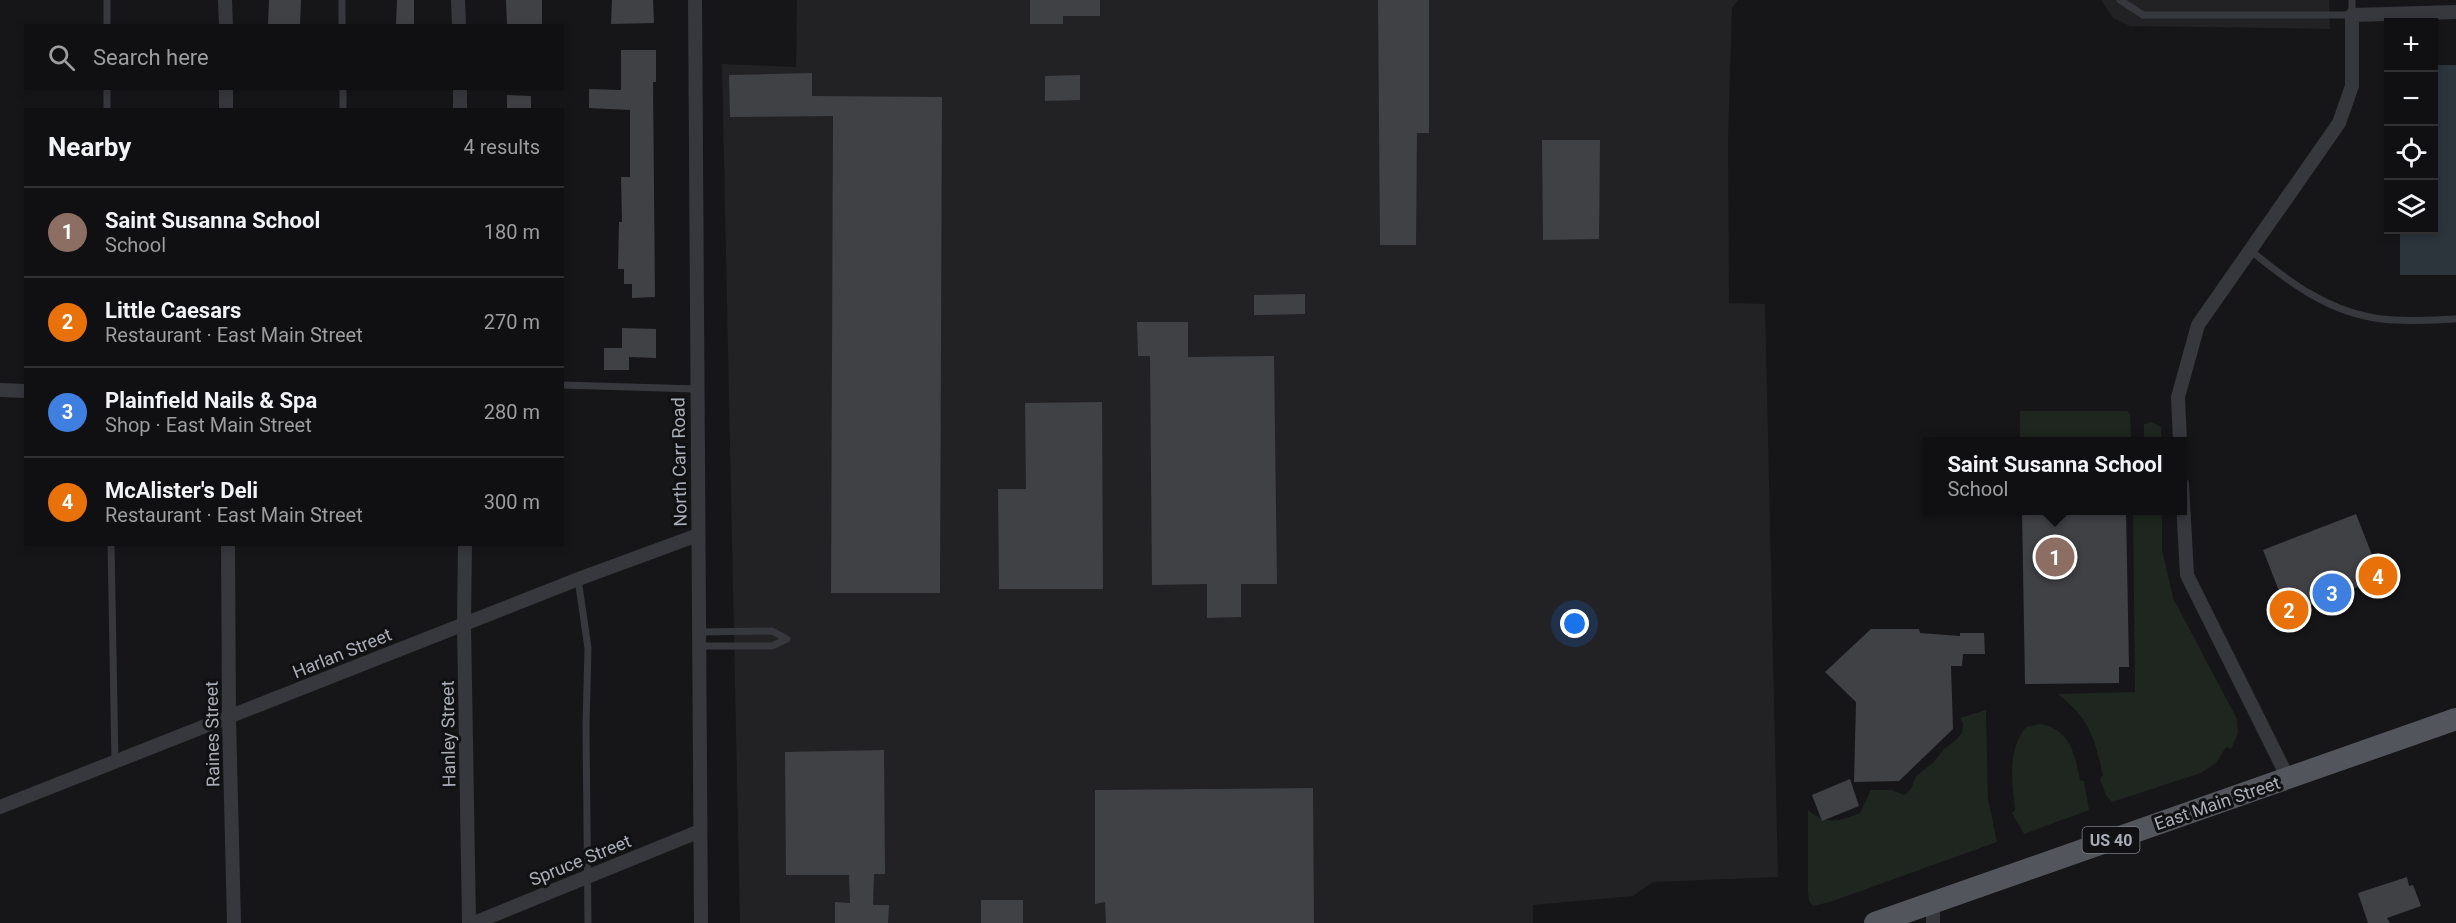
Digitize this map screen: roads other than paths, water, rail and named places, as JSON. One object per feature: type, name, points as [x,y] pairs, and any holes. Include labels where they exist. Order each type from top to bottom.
[{"type":"main road","name":"East Main Street","points":[[1875,923],[1933,913],[2288,778],[2456,718]]},
{"type":"street","points":[[225,0],[226,24]]},
{"type":"street","points":[[458,0],[459,24]]},
{"type":"street","name":"North Carr Road","points":[[695,0],[696,389],[701,639],[701,923]]},
{"type":"street","points":[[2180,437],[2178,397],[2198,325],[2339,123],[2352,86],[2352,15],[2456,12]]},
{"type":"street","points":[[226,90],[226,108]]},
{"type":"street","points":[[460,90],[460,108]]},
{"type":"street","points":[[0,390],[24,391]]},
{"type":"street","points":[[2184,515],[2187,575],[2288,778]]},
{"type":"street","name":"Harlan Street","points":[[0,807],[578,579],[698,535]]},
{"type":"street","name":"Raines Street","points":[[228,546],[234,923]]},
{"type":"street","name":"Hanley Street","points":[[465,546],[464,624],[472,923]]},
{"type":"street","name":"Spruce Street","points":[[472,923],[700,831]]},
{"type":"lane","points":[[107,0],[107,24]]},
{"type":"lane","points":[[342,0],[342,24]]},
{"type":"lane","points":[[2120,0],[2142,15],[2352,15],[2352,0]]},
{"type":"lane","points":[[107,90],[107,108]]},
{"type":"lane","points":[[343,90],[343,108]]},
{"type":"lane","points":[[2250,250],[2319,301],[2355,314],[2383,319],[2456,319]]},
{"type":"lane","points":[[564,385],[696,389]]},
{"type":"lane","points":[[111,546],[115,763]]},
{"type":"lane","points":[[578,579],[588,648],[586,726],[588,923]]},
{"type":"lane","points":[[772,631],[787,639],[772,646],[701,639],[772,631]]},
{"type":"place","name":"Saint Susanna School","points":[[2055,557]]},
{"type":"place","name":"McAlister's Deli","points":[[2378,576]]},
{"type":"place","name":"Plainfield Nails & Spa","points":[[2332,593]]},
{"type":"place","name":"Little Caesars","points":[[2289,610]]}]
